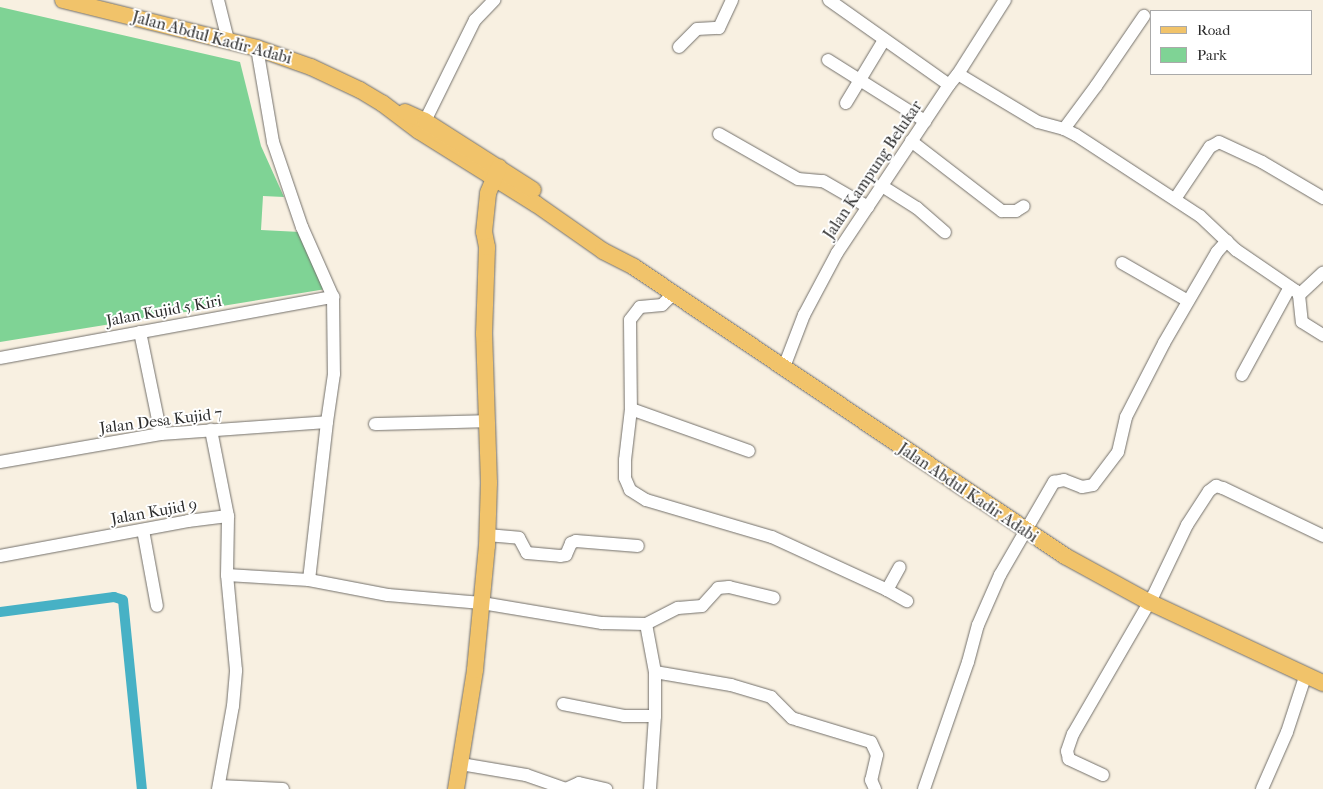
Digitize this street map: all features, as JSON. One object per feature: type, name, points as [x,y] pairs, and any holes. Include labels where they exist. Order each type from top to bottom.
[{"type":"main road","name":"Jalan Abdul Kadir Adabi","points":[[63,0],[257,48],[326,73],[382,103],[425,121],[500,174],[610,242],[634,266],[1025,531],[1065,556],[1149,602],[1323,683]]},
{"type":"main road","name":"Jalan Abdul Kadir Adabi","points":[[382,103],[419,131],[500,174]]},
{"type":"main road","points":[[456,789],[482,603],[488,535],[484,334],[487,247],[484,232],[488,193],[500,174]]},
{"type":"street","points":[[218,0],[228,40]]},
{"type":"street","points":[[425,121],[474,20],[494,0]]},
{"type":"street","points":[[679,47],[698,29],[719,28],[732,0]]},
{"type":"street","points":[[829,0],[949,85]]},
{"type":"street","name":"Jalan Kampung Belukar","points":[[784,367],[804,315],[837,253],[925,120],[958,74],[1005,0]]},
{"type":"street","points":[[1064,129],[1144,16]]},
{"type":"street","points":[[846,103],[884,40]]},
{"type":"street","points":[[257,48],[273,142],[302,227],[333,297],[334,374],[309,580]]},
{"type":"street","points":[[828,60],[859,81],[925,120]]},
{"type":"street","points":[[958,74],[1038,122],[1064,129],[1200,216],[1236,250],[1295,291],[1302,322],[1323,334]]},
{"type":"street","points":[[719,134],[798,180],[823,181],[868,207]]},
{"type":"street","points":[[911,141],[1002,210],[1016,211],[1024,206]]},
{"type":"street","points":[[1175,199],[1210,147],[1219,142],[1225,143],[1262,162],[1323,198]]},
{"type":"street","points":[[882,186],[917,208],[945,232]]},
{"type":"street","points":[[924,789],[968,662],[978,625],[1000,574],[1054,482],[1064,480],[1087,487],[1098,481],[1118,452],[1126,417],[1188,301],[1217,252],[1227,241]]},
{"type":"street","points":[[1122,263],[1188,301]]},
{"type":"street","points":[[1242,375],[1295,291],[1323,273]]},
{"type":"street","points":[[674,293],[662,305],[640,307],[630,320],[631,409],[625,460],[625,478],[630,490],[646,500],[772,537],[907,601]]},
{"type":"street","name":"Jalan Kujid 5 Kiri","points":[[0,358],[333,297]]},
{"type":"street","points":[[140,332],[161,434]]},
{"type":"street","points":[[631,409],[749,451]]},
{"type":"street","points":[[375,424],[487,421]]},
{"type":"street","name":"Jalan Desa Kujid 7","points":[[0,462],[161,434],[327,422]]},
{"type":"street","points":[[212,430],[228,516],[227,575],[236,670],[234,706],[218,787],[284,789]]},
{"type":"street","points":[[1103,776],[1072,762],[1067,751],[1073,734],[1149,602],[1187,525],[1209,491],[1216,486],[1323,536]]},
{"type":"street","name":"Jalan Kujid 9","points":[[0,556],[228,516]]},
{"type":"street","points":[[143,530],[157,606]]},
{"type":"street","points":[[488,535],[519,538],[527,553],[560,556],[566,555],[571,543],[576,541],[638,546]]},
{"type":"street","points":[[887,590],[900,567]]},
{"type":"street","points":[[227,575],[309,580],[388,595],[482,603],[602,623],[646,624],[678,608],[702,606],[718,588],[729,587],[774,598]]},
{"type":"street","points":[[646,624],[655,672],[655,716],[650,789]]},
{"type":"street","points":[[655,672],[731,685],[770,697],[792,718],[871,742],[878,755],[871,776],[872,786],[875,789]]},
{"type":"street","points":[[1262,789],[1287,732],[1306,674]]},
{"type":"street","points":[[563,704],[624,716],[655,716]]},
{"type":"street","points":[[461,764],[526,775],[566,789],[578,782],[606,789]]},
{"type":"green space","points":[[0,7],[240,62],[261,146],[284,197],[263,196],[261,230],[300,232],[326,289],[0,342]]},
{"type":"waterway","points":[[0,612],[114,597],[123,600],[142,789]]}]
